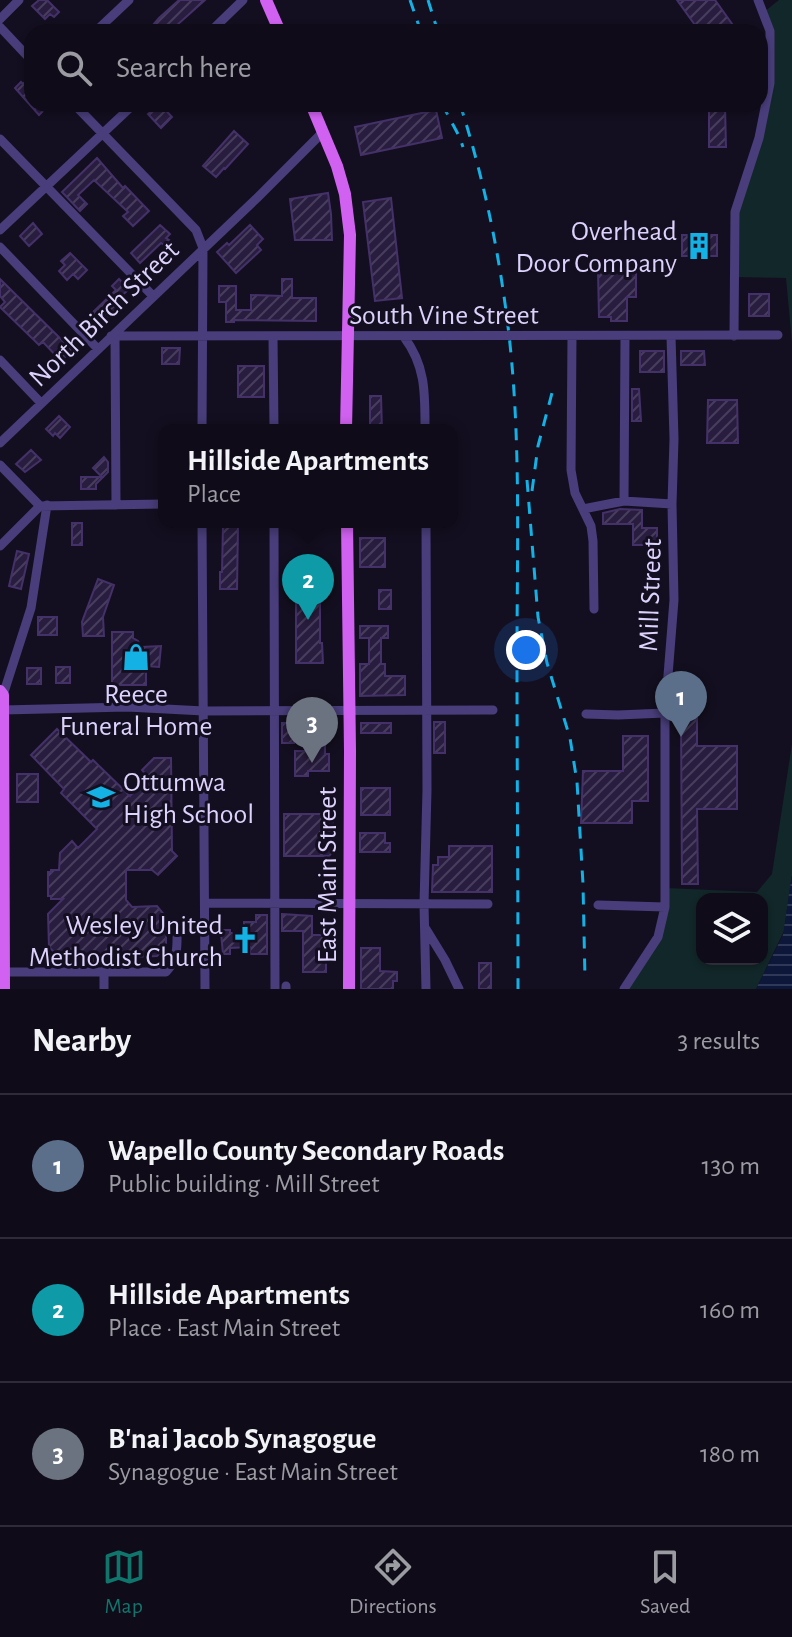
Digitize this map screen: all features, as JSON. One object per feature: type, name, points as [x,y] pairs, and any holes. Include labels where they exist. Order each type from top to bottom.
[{"type":"main road","points":[[266,0],[276,24]]},
{"type":"main road","points":[[314,112],[337,166],[347,206],[350,235],[346,424]]},
{"type":"main road","name":"East Main Street","points":[[347,528],[349,989]]},
{"type":"main road","points":[[2,693],[4,989]]},
{"type":"street","points":[[0,19],[19,0]]},
{"type":"street","points":[[104,24],[129,0]]},
{"type":"street","points":[[218,24],[243,0]]},
{"type":"street","points":[[758,0],[767,24]]},
{"type":"street","points":[[768,26],[768,93]]},
{"type":"street","points":[[0,27],[24,52]]},
{"type":"street","points":[[81,112],[196,230],[203,248],[202,424]]},
{"type":"street","points":[[0,230],[125,112]]},
{"type":"street","points":[[734,336],[735,212],[764,112]]},
{"type":"street","name":"North Birch Street","points":[[0,443],[323,132]]},
{"type":"street","points":[[0,139],[153,296]]},
{"type":"street","points":[[0,247],[98,349]]},
{"type":"street","points":[[113,335],[116,505]]},
{"type":"street","name":"South Vine Street","points":[[113,335],[778,335]]},
{"type":"street","points":[[572,336],[571,470],[575,493],[591,526],[594,609]]},
{"type":"street","points":[[624,501],[625,336]]},
{"type":"street","name":"Mill Street","points":[[624,989],[658,937],[665,907],[665,713],[674,600],[671,336]]},
{"type":"street","points":[[273,337],[274,424]]},
{"type":"street","points":[[404,337],[415,351],[421,369],[425,424]]},
{"type":"street","points":[[0,360],[41,403]]},
{"type":"street","points":[[0,465],[44,506]]},
{"type":"street","points":[[583,509],[624,501],[672,504]]},
{"type":"street","points":[[0,546],[44,506],[158,504]]},
{"type":"street","points":[[2,693],[31,608],[44,506]]},
{"type":"street","points":[[202,528],[205,989]]},
{"type":"street","points":[[274,528],[275,989]]},
{"type":"street","points":[[426,528],[426,989]]},
{"type":"street","points":[[3,710],[127,707],[204,711],[493,710]]},
{"type":"street","points":[[586,714],[665,713]]},
{"type":"street","points":[[205,903],[488,904]]},
{"type":"street","points":[[598,905],[665,907]]},
{"type":"street","points":[[4,972],[166,972],[176,955],[177,927],[205,925]]},
{"type":"street","points":[[425,927],[459,989]]},
{"type":"street","points":[[104,971],[104,989]]},
{"type":"green space","points":[[779,0],[792,0],[792,343],[786,278],[734,277],[735,209],[763,112],[768,112],[770,37],[764,12]]},
{"type":"green space","points":[[792,744],[792,874],[784,931],[768,964],[768,893],[696,893],[696,965],[768,965],[756,989],[624,989],[658,937],[665,888],[757,892],[772,874]]},
{"type":"water","points":[[792,874],[792,989],[756,989],[783,935]]},
{"type":"building","points":[[39,0],[47,0],[59,12],[45,19],[32,6]]},
{"type":"building","points":[[179,0],[205,0],[178,24],[154,24]]},
{"type":"building","points":[[677,0],[715,0],[732,24],[694,24]]},
{"type":"building","points":[[21,82],[24,98],[15,88]]},
{"type":"building","points":[[167,112],[172,117],[161,128],[148,114]]},
{"type":"building","points":[[436,112],[442,138],[361,155],[355,127]]},
{"type":"building","points":[[709,112],[725,112],[726,147],[709,147]]},
{"type":"building","points":[[234,131],[248,144],[216,177],[203,166]]},
{"type":"building","points":[[97,158],[123,188],[125,186],[149,211],[133,226],[123,216],[128,212],[94,180],[78,195],[87,204],[80,211],[62,192]]},
{"type":"building","points":[[328,193],[332,240],[295,240],[290,199]]},
{"type":"building","points":[[391,198],[402,298],[375,301],[363,202]]},
{"type":"building","points":[[33,223],[42,234],[29,246],[20,236]]},
{"type":"building","points":[[160,225],[170,234],[166,238],[169,240],[164,245],[161,243],[140,263],[131,253]]},
{"type":"building","points":[[250,225],[263,239],[257,245],[261,250],[236,273],[217,252]]},
{"type":"building","name":"Overhead Door Company","points":[[682,235],[717,235],[717,256],[682,256]]},
{"type":"building","points":[[70,253],[87,270],[78,279],[73,274],[67,280],[59,271],[65,265],[61,261]]},
{"type":"building","points":[[602,268],[636,268],[636,297],[627,297],[627,321],[599,317],[598,272]]},
{"type":"building","points":[[0,279],[72,350],[61,361],[43,342],[39,345],[0,307],[5,302],[0,296]]},
{"type":"building","points":[[119,279],[129,289],[114,303],[118,307],[100,324],[91,314],[116,290],[112,286]]},
{"type":"building","points":[[282,279],[292,279],[292,298],[316,298],[316,321],[226,322],[226,302],[219,302],[219,286],[236,286],[236,310],[251,310],[251,295],[282,296]]},
{"type":"building","points":[[749,294],[769,294],[769,316],[749,316]]},
{"type":"building","points":[[162,348],[180,348],[179,364],[162,364]]},
{"type":"building","points":[[640,351],[664,351],[664,372],[640,372]]},
{"type":"building","points":[[681,351],[704,351],[705,365],[681,365]]},
{"type":"building","points":[[238,366],[264,366],[264,397],[238,397]]},
{"type":"building","points":[[632,389],[639,389],[641,421],[632,421]]},
{"type":"building","points":[[370,396],[381,396],[382,424],[370,424]]},
{"type":"building","points":[[708,400],[737,400],[738,443],[707,443]]},
{"type":"building","points":[[59,416],[70,427],[60,438],[46,429]]},
{"type":"building","points":[[31,450],[41,460],[25,472],[16,464]]},
{"type":"building","points":[[104,457],[108,462],[108,472],[96,484],[96,489],[81,489],[81,477],[102,477],[93,468]]},
{"type":"building","points":[[620,509],[642,510],[642,528],[657,528],[657,545],[633,545],[633,524],[603,524],[603,513]]},
{"type":"building","points":[[72,523],[82,523],[82,545],[72,545]]},
{"type":"building","points":[[223,528],[238,528],[237,589],[220,589]]},
{"type":"building","points":[[360,538],[385,538],[385,567],[360,567]]},
{"type":"building","points":[[17,551],[29,554],[21,589],[9,586]]},
{"type":"building","points":[[296,576],[324,576],[324,597],[320,597],[323,663],[296,663]]},
{"type":"building","points":[[98,579],[114,585],[103,617],[104,636],[83,636],[82,622]]},
{"type":"building","points":[[379,590],[391,590],[391,609],[379,609]]},
{"type":"building","points":[[38,617],[57,617],[57,635],[38,635]]},
{"type":"building","points":[[360,626],[388,626],[388,638],[381,638],[381,664],[385,664],[385,676],[405,676],[405,695],[360,696],[360,664],[369,664],[369,638],[360,638]]},
{"type":"building","name":"Reece Funeral Home","points":[[112,632],[133,632],[133,638],[141,647],[161,646],[159,667],[146,666],[146,685],[112,685]]},
{"type":"building","points":[[56,667],[70,667],[70,683],[56,683]]},
{"type":"building","points":[[27,668],[41,668],[41,684],[27,684]]},
{"type":"building","points":[[681,718],[697,718],[697,746],[737,746],[737,809],[697,809],[698,884],[682,884]]},
{"type":"building","points":[[434,722],[445,722],[445,753],[434,753]]},
{"type":"building","points":[[282,723],[294,723],[294,743],[282,743]]},
{"type":"building","points":[[361,723],[391,723],[391,733],[361,733]]},
{"type":"building","points":[[57,729],[130,796],[148,777],[142,770],[154,758],[171,758],[172,851],[177,856],[158,875],[152,870],[126,870],[126,900],[132,907],[157,906],[166,917],[166,947],[157,956],[130,957],[124,963],[115,963],[106,954],[96,963],[88,962],[80,954],[57,955],[49,947],[48,914],[63,899],[48,896],[48,872],[59,870],[60,853],[72,841],[78,848],[97,829],[61,793],[64,789],[31,755]]},
{"type":"building","points":[[314,735],[325,735],[329,771],[308,771],[308,776],[295,776],[295,751],[314,751]]},
{"type":"building","points":[[623,736],[648,736],[648,801],[632,801],[632,823],[581,823],[583,771],[623,771]]},
{"type":"building","points":[[17,774],[38,774],[38,802],[17,802]]},
{"type":"building","points":[[361,788],[390,788],[390,815],[361,815]]},
{"type":"building","points":[[284,814],[333,814],[333,851],[329,856],[284,856]]},
{"type":"building","points":[[360,833],[385,833],[385,843],[390,843],[390,852],[360,852]]},
{"type":"building","points":[[449,846],[492,846],[492,892],[432,892],[433,865],[438,865],[438,857],[449,857]]},
{"type":"building","points":[[282,914],[312,916],[312,935],[326,935],[326,972],[303,972],[303,931],[282,931]]},
{"type":"building","name":"Wesley United Methodist Church","points":[[256,915],[267,915],[267,954],[250,954],[250,947],[230,948],[230,954],[223,954],[223,930],[244,933],[244,922],[256,922]]},
{"type":"building","points":[[361,948],[380,948],[380,971],[397,972],[393,989],[361,989]]},
{"type":"building","points":[[479,963],[491,963],[491,989],[479,989]]},
{"type":"railway","points":[[410,0],[418,24]]},
{"type":"railway","points":[[428,0],[436,24]]},
{"type":"railway","points":[[446,112],[463,147]]},
{"type":"railway","points":[[462,112],[496,247],[513,375],[518,495],[518,989]]},
{"type":"railway","points":[[532,491],[538,446],[552,393]]},
{"type":"railway","points":[[527,480],[538,617],[547,663],[570,738],[577,782],[585,979]]},
{"type":"place","name":"Overhead Door Company","points":[[699,246]]},
{"type":"place","name":"Hillside Apartments","points":[[308,620]]},
{"type":"place","name":"Reece Funeral Home","points":[[136,657]]},
{"type":"place","name":"Wapello County Secondary Roads","points":[[681,737]]},
{"type":"place","name":"B'nai Jacob Synagogue","points":[[312,763]]},
{"type":"place","name":"Ottumwa High School","points":[[101,797]]},
{"type":"place","name":"Wesley United Methodist Church","points":[[245,940]]}]
